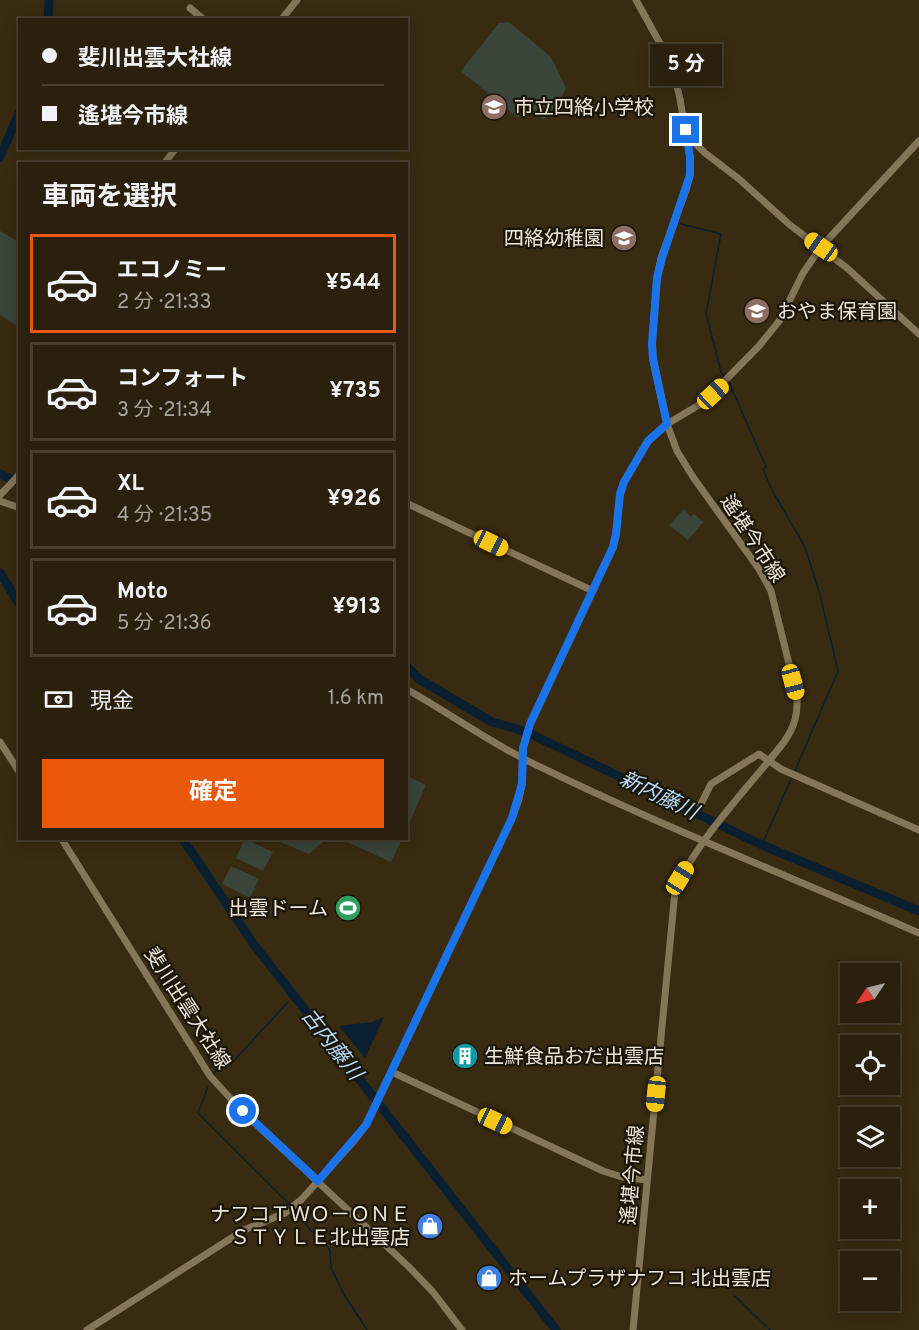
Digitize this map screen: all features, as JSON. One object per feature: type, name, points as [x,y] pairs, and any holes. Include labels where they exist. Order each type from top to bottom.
[{"type":"street","points":[[283,18],[297,0]]},
{"type":"street","name":"遙堪今市線","points":[[633,1330],[675,891],[680,878],[705,841],[792,730],[798,710],[797,696],[771,591],[759,569],[693,477],[677,451],[667,424],[652,344],[657,278],[690,175],[688,141],[672,65],[636,0]]},
{"type":"street","points":[[190,8],[202,18]]},
{"type":"street","points":[[688,141],[694,142],[790,225],[821,247],[879,295],[919,334]]},
{"type":"street","points":[[87,1330],[244,1230],[285,1213],[302,1199],[366,1125],[512,818],[522,784],[523,748],[530,724],[593,591],[616,534],[620,494],[624,482],[648,441],[667,424],[704,402],[759,346],[780,320],[802,273],[821,247],[919,141]]},
{"type":"street","points":[[18,476],[1,496],[18,507]]},
{"type":"street","points":[[408,504],[593,591]]},
{"type":"street","points":[[408,690],[522,758],[705,841],[919,933]]},
{"type":"street","points":[[0,742],[18,770]]},
{"type":"street","points":[[700,806],[711,784],[759,754],[789,773],[919,830]]},
{"type":"street","name":"斐川出雲大社線","points":[[62,840],[210,1076],[243,1111],[409,1267],[433,1292],[462,1330]]},
{"type":"street","points":[[392,1072],[603,1171],[622,1178],[646,1180]]},
{"type":"green space","points":[[509,22],[551,57],[566,88],[560,100],[544,120],[528,107],[518,118],[461,71],[499,23]]},
{"type":"green space","points":[[0,231],[18,241],[18,326],[0,315]]},
{"type":"green space","points":[[684,509],[691,517],[694,514],[703,522],[688,540],[669,525]]},
{"type":"green space","points":[[408,776],[426,785],[408,826]]},
{"type":"green space","points":[[245,840],[273,852],[263,871],[236,858]]},
{"type":"green space","points":[[275,840],[325,840],[309,854]]},
{"type":"green space","points":[[343,840],[402,840],[391,862]]},
{"type":"green space","points":[[231,866],[259,879],[250,898],[222,884]]},
{"type":"water","points":[[384,1017],[365,1058],[339,1026],[372,1022]]},
{"type":"waterway","name":"新内藤川","points":[[48,18],[49,0]]},
{"type":"waterway","points":[[677,72],[683,97]]},
{"type":"waterway","points":[[684,105],[691,138]]},
{"type":"waterway","name":"新内藤川","points":[[0,157],[18,116]]},
{"type":"waterway","points":[[692,146],[693,168]]},
{"type":"waterway","points":[[678,221],[677,223],[721,234],[706,313],[724,376]]},
{"type":"waterway","points":[[729,382],[766,467],[763,469],[772,490],[805,547],[820,595],[838,671],[795,771]]},
{"type":"waterway","name":"新内藤川","points":[[0,474],[18,482]]},
{"type":"waterway","name":"古内藤川","points":[[0,573],[18,602]]},
{"type":"waterway","name":"新内藤川","points":[[408,668],[419,679],[492,722],[533,735],[762,845],[919,911]]},
{"type":"waterway","points":[[762,845],[791,779]]},
{"type":"waterway","name":"古内藤川","points":[[183,840],[255,946],[556,1330]]},
{"type":"waterway","points":[[214,1074],[222,1058],[230,1065],[288,1002]]},
{"type":"waterway","points":[[208,1087],[198,1113],[290,1205]]},
{"type":"waterway","points":[[294,1208],[311,1231],[321,1235],[326,1242],[330,1251],[331,1267],[343,1293],[367,1330]]},
{"type":"waterway","points":[[734,1295],[770,1330]]},
{"type":"place","name":"市立四絡小学校","points":[[494,107]]},
{"type":"place","name":"四絡幼稚園","points":[[624,238]]},
{"type":"place","name":"おやま保育園","points":[[757,311]]},
{"type":"place","name":"出雲ドーム","points":[[348,908]]},
{"type":"place","name":"生鮮食品おだ出雲店","points":[[465,1056]]},
{"type":"place","name":"ナフコＴＷＯ－ＯＮＥ ＳＴＹＬＥ北出雲店","points":[[430,1226]]},
{"type":"place","name":"ホームプラザナフコ 北出雲店","points":[[489,1278]]},
{"type":"route","points":[[243,1111],[318,1181],[366,1125],[501,844],[519,799],[522,784],[523,748],[530,724],[613,547],[620,494],[624,482],[648,441],[667,424],[652,344],[657,278],[690,175],[686,130]]}]
